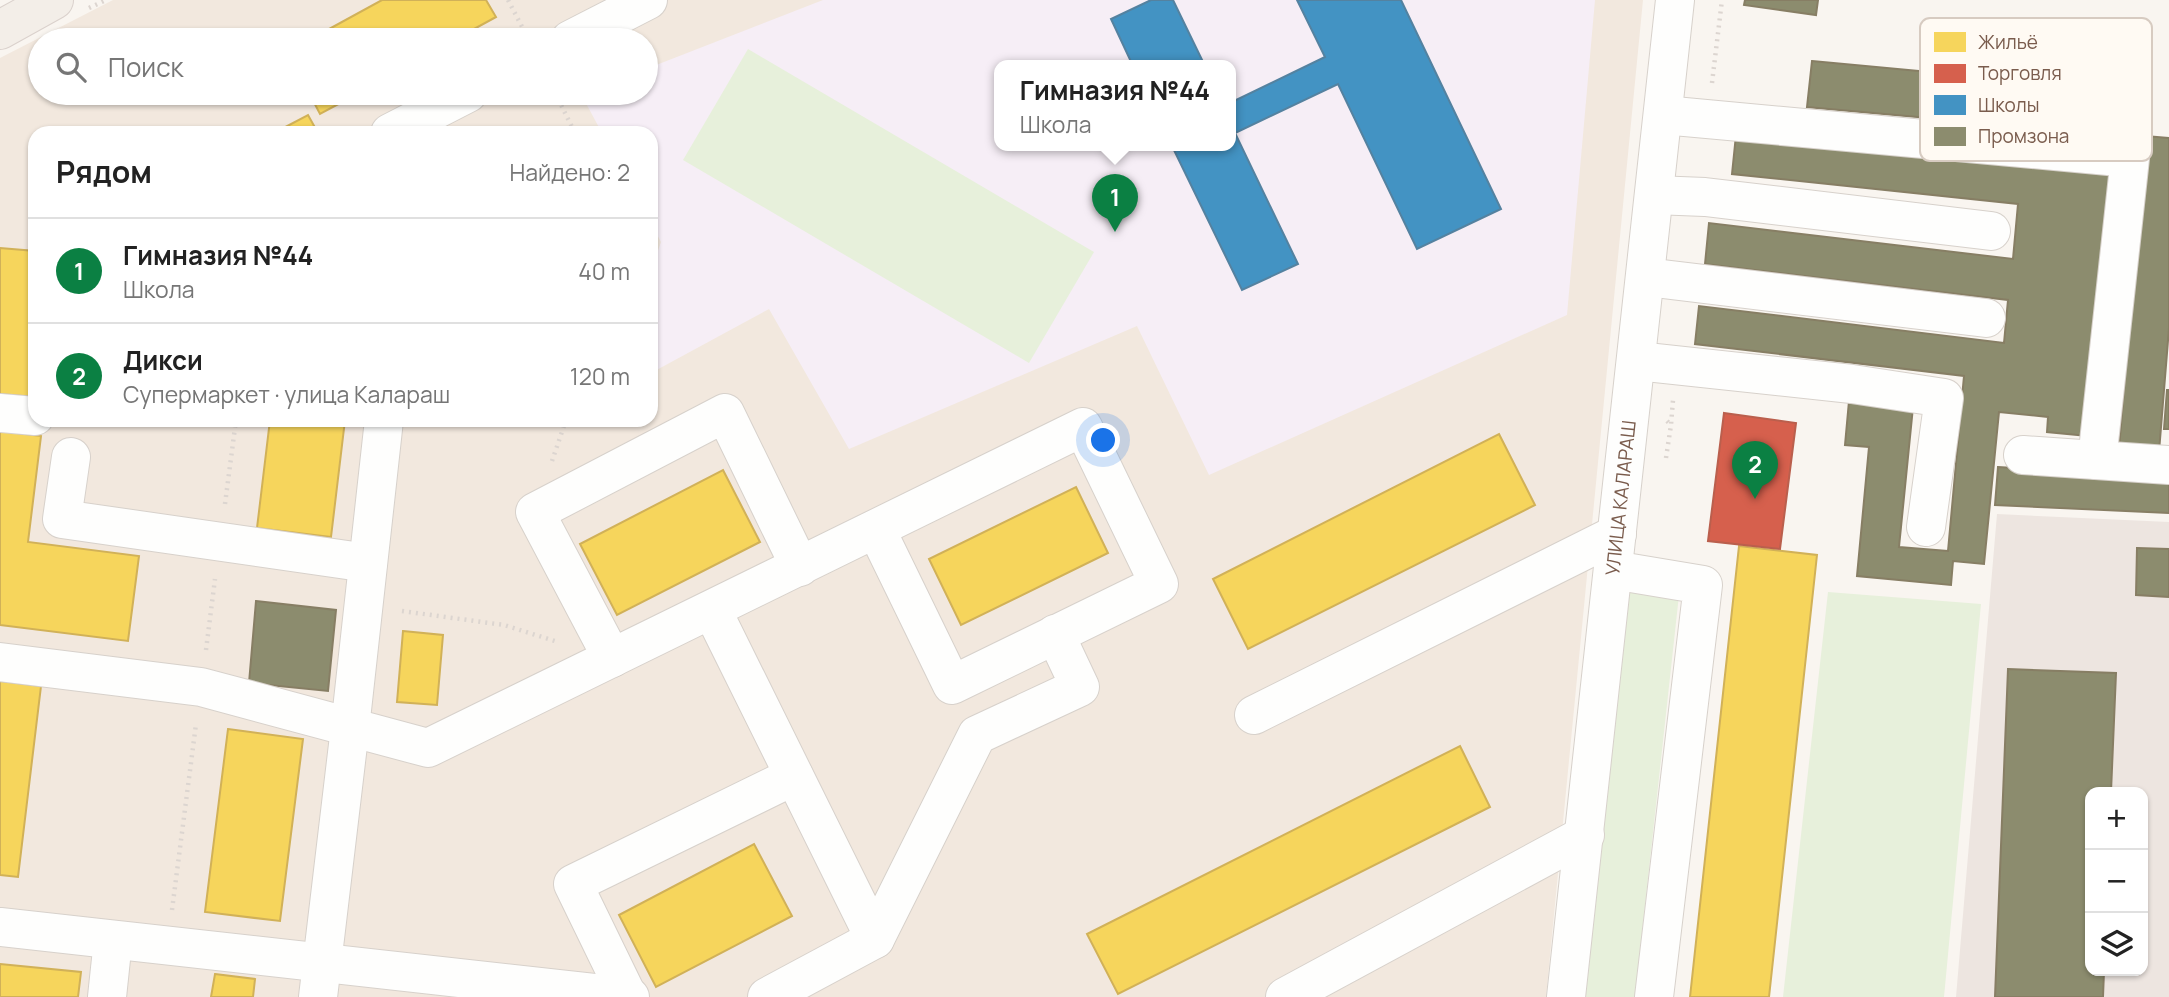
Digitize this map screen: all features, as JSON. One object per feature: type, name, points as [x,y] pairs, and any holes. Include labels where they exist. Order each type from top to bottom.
[{"type":"main road","points":[[0,30],[54,0]]},
{"type":"street","points":[[593,28],[648,0]]},
{"type":"street","name":"УЛИЦА КАЛАРАШ","points":[[1566,997],[1675,0]]},
{"type":"street","points":[[404,126],[445,105]]},
{"type":"street","points":[[1663,115],[1920,139]]},
{"type":"street","points":[[2097,460],[2130,161]]},
{"type":"street","points":[[1654,195],[1704,197],[1991,231]]},
{"type":"street","points":[[1646,277],[1986,318]]},
{"type":"street","points":[[1637,361],[1852,384],[1944,398],[1926,527]]},
{"type":"street","points":[[0,413],[28,415]]},
{"type":"street","points":[[612,658],[535,512],[725,413],[800,567]]},
{"type":"street","points":[[320,980],[383,427]]},
{"type":"street","points":[[0,662],[201,687],[428,748],[1083,427],[1159,584],[952,685],[876,529]]},
{"type":"street","points":[[2023,455],[2169,465]]},
{"type":"street","points":[[71,457],[62,519],[368,563]]},
{"type":"street","points":[[1254,715],[1615,552],[1703,585],[1654,997]]},
{"type":"street","points":[[712,610],[875,939]]},
{"type":"street","points":[[767,997],[875,939],[977,735],[1080,687],[1055,634]]},
{"type":"street","points":[[0,927],[113,940],[320,980],[629,996],[573,884],[794,776]]},
{"type":"street","points":[[1285,997],[1585,835]]},
{"type":"street","points":[[107,997],[113,940]]},
{"type":"path","points":[[508,0],[523,28]]},
{"type":"path","points":[[561,105],[572,126]]},
{"type":"path","points":[[363,606],[504,625],[612,658]]},
{"type":"shaded area","points":[[113,0],[1643,0],[1546,997],[0,997],[0,58],[28,44],[28,105],[658,105],[658,28],[58,28]]},
{"type":"shaded area","points":[[823,0],[1595,0],[1567,315],[1209,475],[1137,326],[849,449],[769,309],[658,369],[658,251],[661,242],[658,236],[658,126],[598,126],[587,105],[658,105],[658,64]]},
{"type":"shaded area","points":[[1997,514],[2169,522],[2169,997],[1956,997]]},
{"type":"green space","points":[[748,49],[1094,252],[1029,363],[683,160]]},
{"type":"green space","points":[[1625,589],[1679,595],[1635,997],[1580,997]]},
{"type":"green space","points":[[1828,592],[1981,604],[1944,997],[1783,997]]},
{"type":"building: Жильё","points":[[382,0],[486,0],[496,17],[476,28],[331,28]]},
{"type":"building: Жильё","points":[[315,105],[337,105],[320,114]]},
{"type":"building: Жильё","points":[[308,115],[314,126],[287,126]]},
{"type":"building: Жильё","points":[[0,248],[28,250],[28,396],[0,394]]},
{"type":"building: Жильё","points":[[269,427],[344,427],[331,537],[257,528]]},
{"type":"building: Жильё","points":[[0,431],[41,436],[28,542],[139,556],[128,641],[0,625]]},
{"type":"building: Жильё","points":[[1499,434],[1535,505],[1248,649],[1213,579]]},
{"type":"building: Жильё","points":[[723,470],[760,542],[617,615],[580,544]]},
{"type":"building: Жильё","points":[[1076,487],[1108,553],[961,625],[929,559]]},
{"type":"building: Жильё","points":[[1739,546],[1817,555],[1769,997],[1690,997]]},
{"type":"building: Жильё","points":[[403,631],[443,635],[437,705],[397,702]]},
{"type":"building: Жильё","points":[[0,681],[41,686],[18,877],[0,875]]},
{"type":"building: Жильё","points":[[228,729],[303,739],[280,921],[205,912]]},
{"type":"building: Жильё","points":[[1460,746],[1490,807],[1118,994],[1087,934]]},
{"type":"building: Жильё","points":[[754,844],[792,916],[656,987],[619,915]]},
{"type":"building: Жильё","points":[[0,964],[81,972],[78,997],[0,997]]},
{"type":"building: Жильё","points":[[215,974],[255,979],[253,997],[211,997]]},
{"type":"building: Торговля","points":[[1724,413],[1796,423],[1780,549],[1708,541]]},
{"type":"building: Школы","points":[[1151,0],[1173,0],[1202,60],[1130,60],[1111,19]]},
{"type":"building: Школы","points":[[1297,0],[1401,0],[1501,209],[1417,249],[1338,84],[1236,133],[1236,100],[1325,57]]},
{"type":"building: Школы","points":[[1236,135],[1298,264],[1242,290],[1174,151],[1236,151]]},
{"type":"building: Промзона","points":[[1745,0],[1818,0],[1816,15],[1744,5]]},
{"type":"building: Промзона","points":[[1812,61],[1920,71],[1920,117],[1807,107]]},
{"type":"building: Промзона","points":[[1736,135],[1920,154],[1920,161],[1987,161],[2113,174],[2087,436],[2047,432],[2048,417],[1999,412],[1984,564],[1953,561],[1951,585],[1857,576],[1869,447],[1845,445],[1849,401],[1913,407],[1899,547],[1948,551],[1964,376],[1695,344],[1699,306],[2004,343],[2008,300],[1705,264],[1709,223],[2013,259],[2018,204],[1732,174]]},
{"type":"building: Промзона","points":[[2152,137],[2169,138],[2169,328],[2159,452],[2119,449],[2143,161],[2152,161]]},
{"type":"building: Промзона","points":[[2167,390],[2169,429],[2164,429]]},
{"type":"building: Промзона","points":[[1998,467],[2169,478],[2169,513],[1995,505]]},
{"type":"building: Промзона","points":[[2137,548],[2169,549],[2169,597],[2136,595]]},
{"type":"building: Промзона","points":[[256,601],[336,610],[328,691],[249,683]]},
{"type":"building: Промзона","points":[[2008,669],[2116,673],[2111,787],[2085,787],[2085,976],[2104,976],[2103,997],[1995,997]]},
{"type":"place","name":"Гимназия №44","points":[[1115,232]]},
{"type":"place","name":"Дикси","points":[[1755,499]]}]
